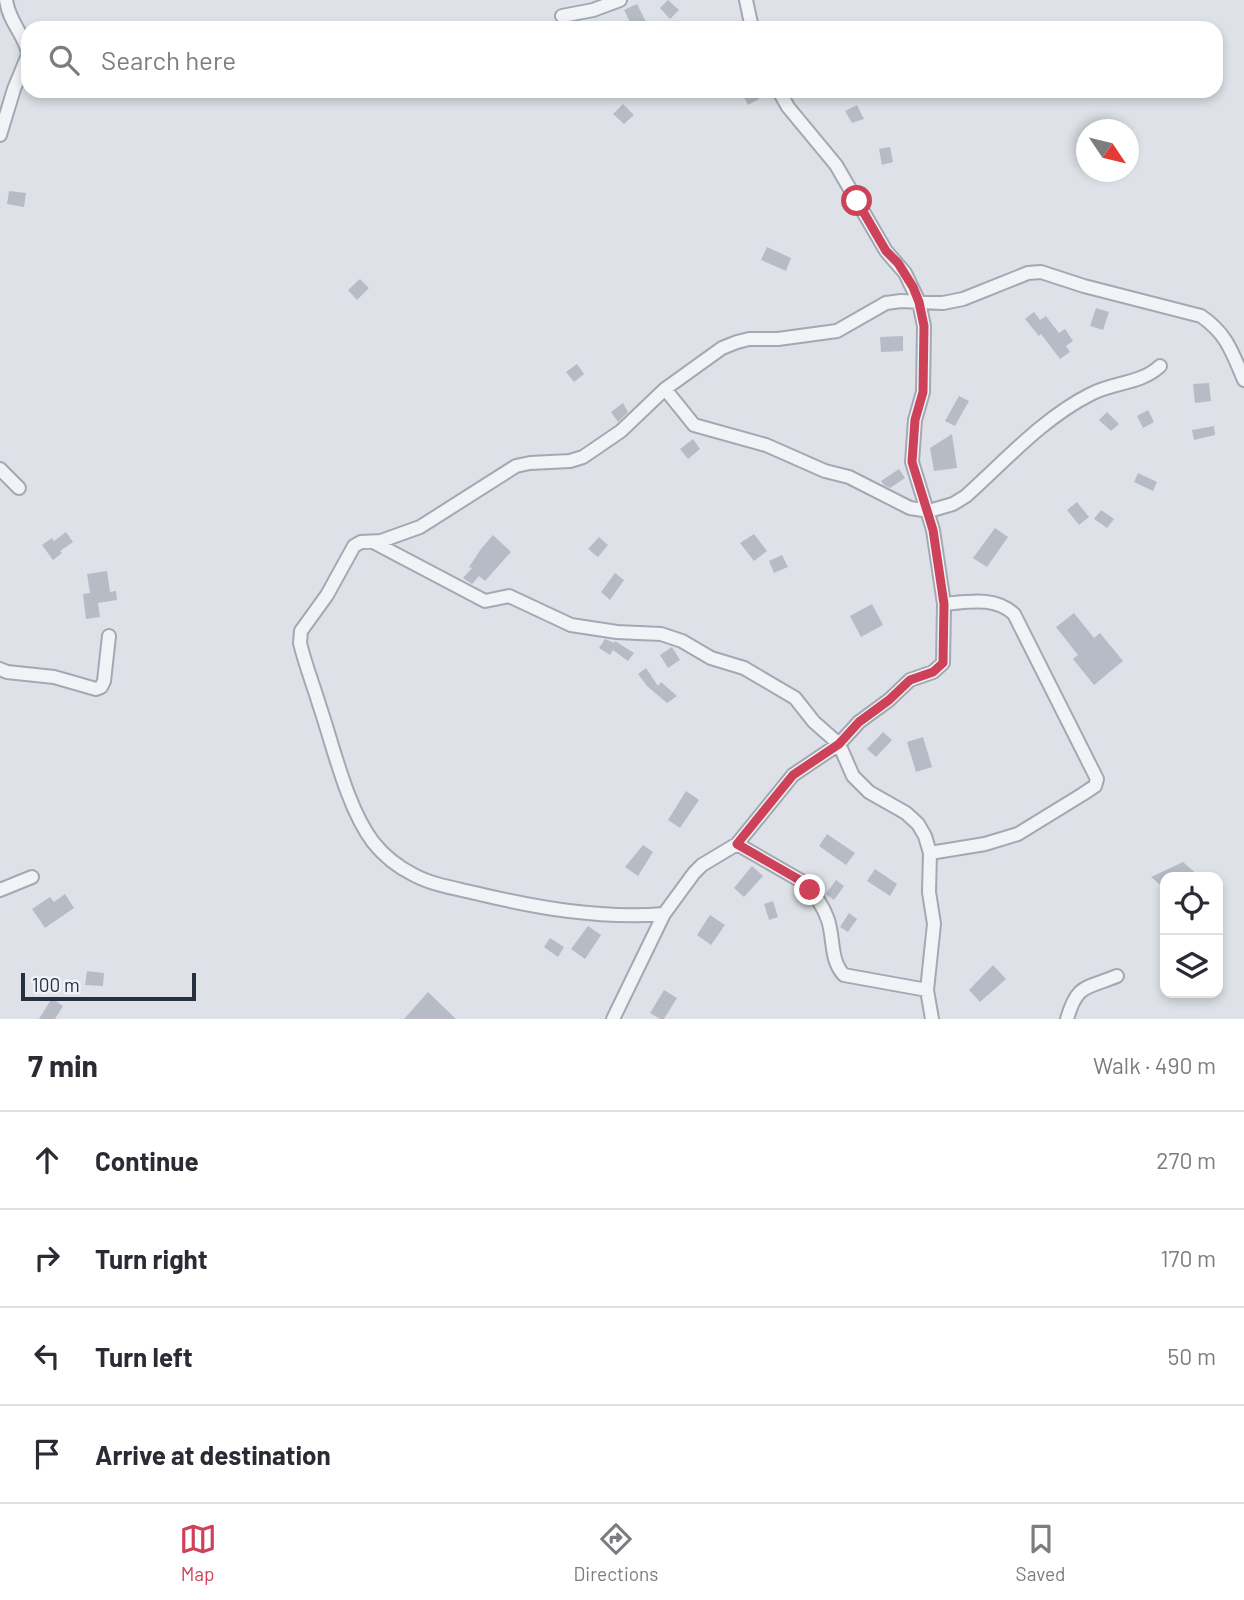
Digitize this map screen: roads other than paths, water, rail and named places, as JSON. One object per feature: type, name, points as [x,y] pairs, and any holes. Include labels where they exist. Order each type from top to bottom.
[{"type":"street","points":[[6,0],[8,15],[21,36]]},
{"type":"street","points":[[562,16],[593,10],[620,0]]},
{"type":"street","points":[[746,0],[750,21]]},
{"type":"street","points":[[0,135],[21,72]]},
{"type":"street","points":[[613,1019],[664,914],[702,865],[737,844],[793,775],[839,744],[859,722],[910,680],[939,668],[943,663],[944,604],[929,511],[912,462],[915,420],[923,392],[924,326],[919,302],[905,273],[886,251],[840,171],[783,98]]},
{"type":"street","points":[[664,914],[607,916],[513,902],[439,885],[401,868],[384,855],[356,811],[299,637],[327,595],[354,546],[420,527],[516,466],[570,461],[583,457],[621,431],[665,389],[722,348],[749,339],[778,339],[836,331],[886,303],[943,303],[963,299],[1028,273],[1041,272],[1201,316],[1227,339],[1244,380]]},
{"type":"street","points":[[665,389],[694,425],[766,445],[825,471],[849,477],[910,508],[929,511],[953,504],[966,496],[1046,423],[1091,394],[1145,377],[1160,366]]},
{"type":"street","points":[[0,469],[19,488]]},
{"type":"street","points":[[373,542],[485,601],[509,596],[571,625],[617,632],[661,634],[682,640],[711,659],[744,668],[795,698],[814,722],[839,744],[853,776],[869,792],[906,813],[918,824],[925,836],[930,853],[929,892],[934,935],[927,989],[932,1019]]},
{"type":"street","points":[[930,853],[985,844],[1018,834],[1095,786],[1097,779],[1014,614],[1006,607],[993,602],[944,604]]},
{"type":"street","points":[[0,669],[54,677],[96,689],[101,687],[104,681],[109,636]]},
{"type":"street","points":[[737,844],[803,882],[810,890],[829,922],[836,964],[844,975],[927,989]]},
{"type":"street","points":[[0,890],[32,877]]},
{"type":"street","points":[[1067,1019],[1075,995],[1117,976]]}]
